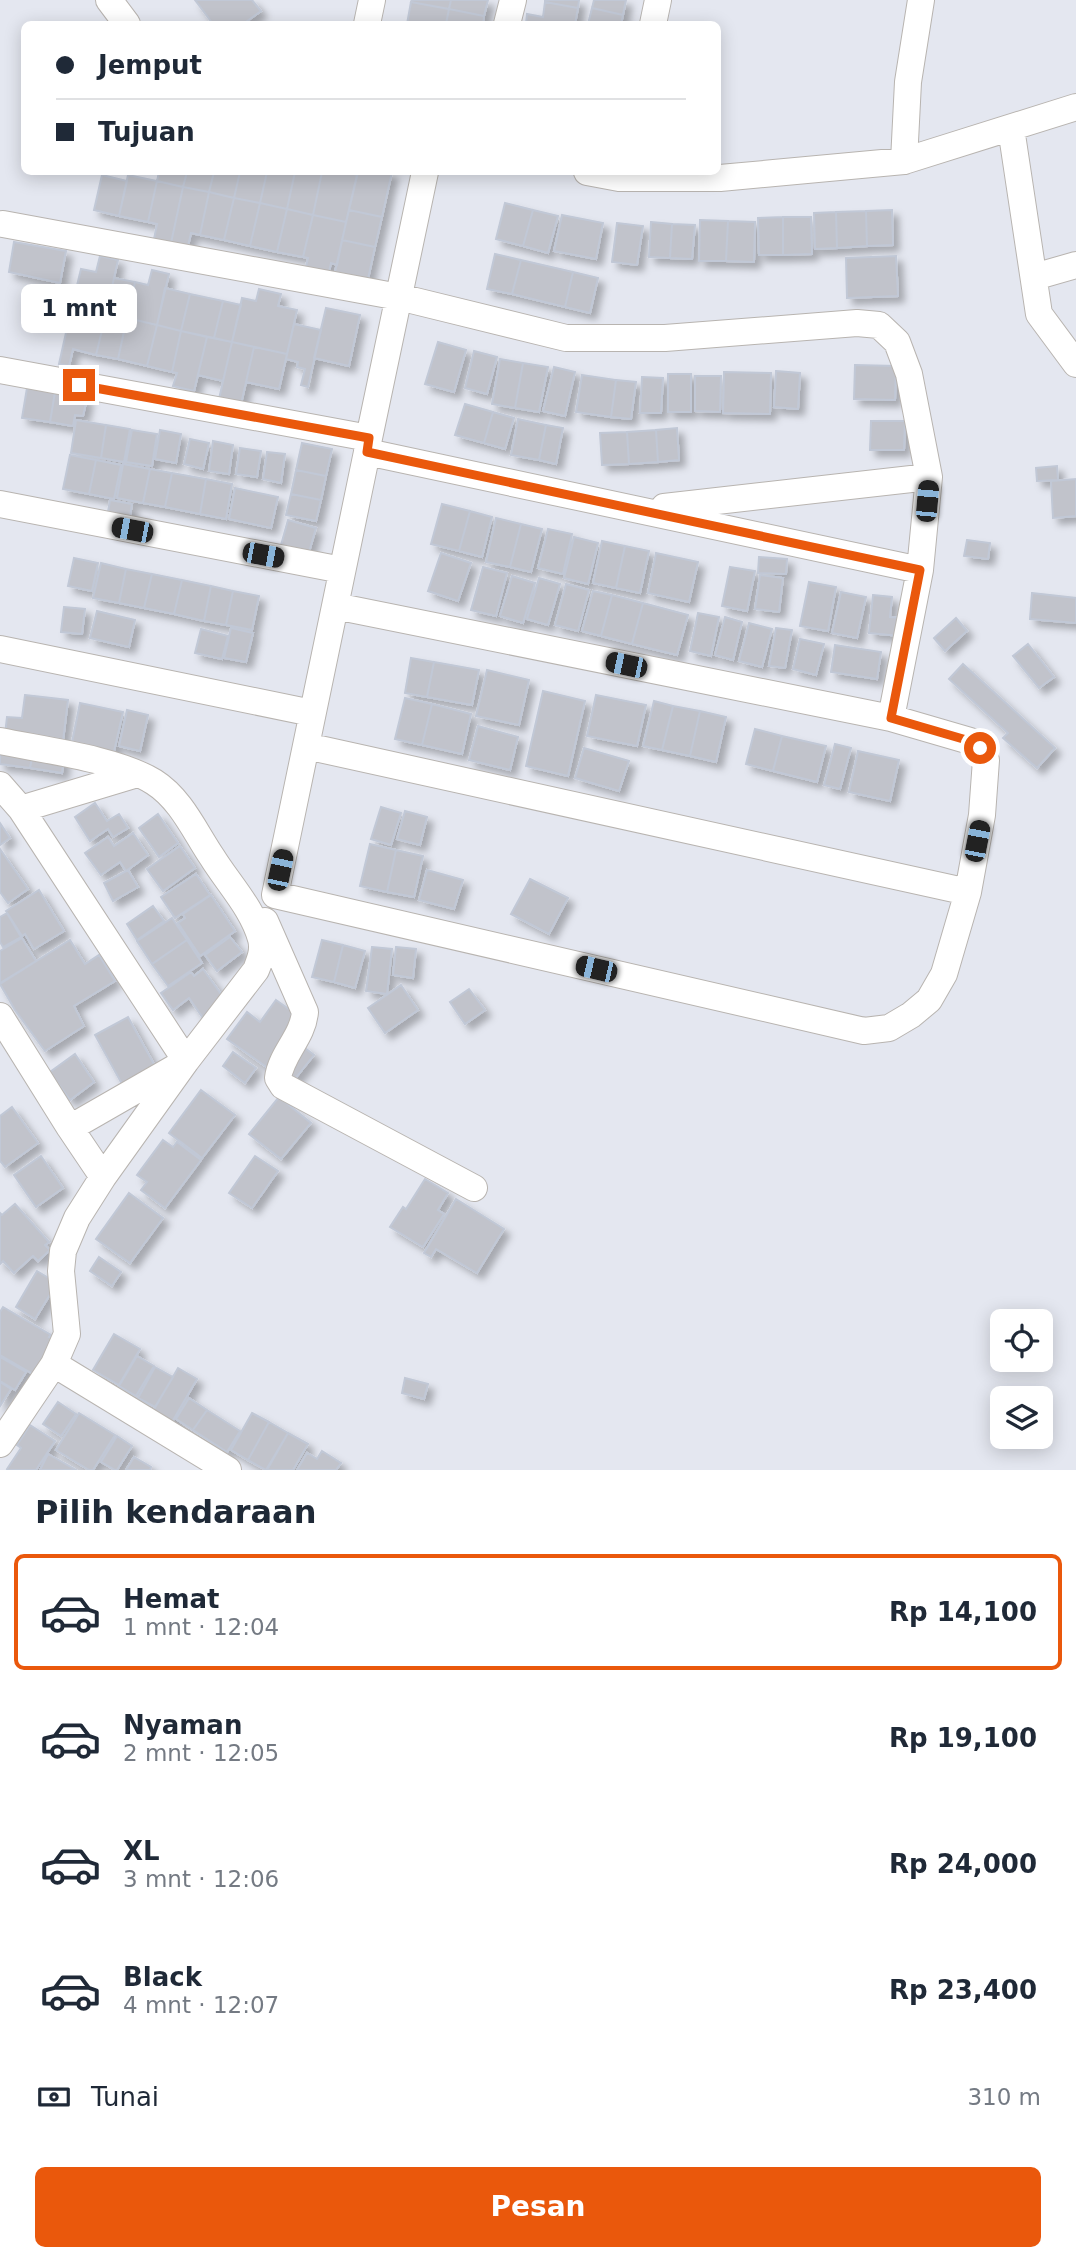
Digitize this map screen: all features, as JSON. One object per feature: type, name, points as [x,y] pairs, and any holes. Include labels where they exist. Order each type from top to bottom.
[{"type":"street","points":[[109,0],[125,21]]},
{"type":"street","points":[[368,21],[372,0]]},
{"type":"street","points":[[509,21],[513,0]]},
{"type":"street","points":[[654,21],[658,0]]},
{"type":"street","points":[[904,161],[908,82],[921,0]]},
{"type":"street","points":[[645,175],[720,178],[904,161],[1076,107]]},
{"type":"street","points":[[1011,128],[1039,314],[1076,364]]},
{"type":"street","points":[[335,606],[891,718],[970,741],[984,754],[982,815],[968,892],[944,974],[929,1000],[889,1028],[864,1031],[275,895],[424,175]]},
{"type":"street","points":[[1,222],[399,297],[566,338],[665,338],[845,324],[879,325],[897,342],[909,374],[929,478],[920,570],[891,718]]},
{"type":"street","points":[[1034,277],[1076,265]]},
{"type":"street","points":[[0,370],[368,445],[642,510],[920,570]]},
{"type":"street","points":[[642,510],[929,478]]},
{"type":"street","points":[[0,504],[342,570]]},
{"type":"street","points":[[0,649],[312,713]]},
{"type":"street","points":[[0,741],[102,762],[155,782],[190,821],[212,859],[241,899],[262,941],[262,956],[256,970],[186,1061],[77,1218],[63,1251],[61,1271],[67,1334],[54,1364],[0,1444]]},
{"type":"street","points":[[306,746],[968,892]]},
{"type":"street","points":[[21,809],[137,774]]},
{"type":"street","points":[[0,785],[21,809],[186,1061]]},
{"type":"street","points":[[241,899],[263,918],[270,930],[305,1012],[304,1025],[279,1069],[278,1078],[284,1086],[474,1188]]},
{"type":"street","points":[[0,1016],[103,1177]]},
{"type":"street","points":[[70,1128],[186,1061]]},
{"type":"street","points":[[54,1364],[228,1470]]},
{"type":"building","points":[[195,0],[252,0],[261,11],[247,21],[211,21]]},
{"type":"building","points":[[451,0],[449,9],[411,2]]},
{"type":"building","points":[[451,0],[488,0],[484,16],[449,9]]},
{"type":"building","points":[[545,0],[579,0],[578,8]]},
{"type":"building","points":[[594,0],[626,0],[623,15],[592,8]]},
{"type":"building","points":[[411,2],[449,9],[447,21],[408,21]]},
{"type":"building","points":[[545,2],[578,8],[576,21],[526,21],[527,14],[543,17]]},
{"type":"building","points":[[592,8],[623,15],[622,21],[589,21]]},
{"type":"building","points":[[449,9],[484,16],[483,21],[447,21]]},
{"type":"building","points":[[102,175],[127,181],[119,216],[94,210]]},
{"type":"building","points":[[128,175],[157,181],[148,222],[119,216]]},
{"type":"building","points":[[158,175],[186,175],[183,187],[157,181]]},
{"type":"building","points":[[186,175],[213,175],[209,192],[183,187]]},
{"type":"building","points":[[213,175],[239,175],[234,198],[209,192]]},
{"type":"building","points":[[239,175],[266,175],[260,203],[234,198]]},
{"type":"building","points":[[266,175],[294,175],[287,209],[260,203]]},
{"type":"building","points":[[294,175],[321,175],[313,215],[287,209]]},
{"type":"building","points":[[321,175],[357,175],[346,222],[313,215]]},
{"type":"building","points":[[357,175],[391,175],[382,217],[349,210]]},
{"type":"building","points":[[157,181],[183,187],[171,243],[154,239],[157,224],[148,222]]},
{"type":"building","points":[[183,187],[209,192],[200,235],[191,233],[188,246],[171,243]]},
{"type":"building","points":[[209,192],[234,198],[224,240],[200,235]]},
{"type":"building","points":[[234,198],[260,203],[250,246],[224,240]]},
{"type":"building","points":[[260,203],[287,209],[277,252],[250,246]]},
{"type":"building","points":[[505,203],[533,210],[523,246],[496,239]]},
{"type":"building","points":[[287,209],[313,215],[303,257],[277,252]]},
{"type":"building","points":[[349,210],[382,217],[375,247],[342,240]]},
{"type":"building","points":[[533,210],[558,216],[548,253],[523,246]]},
{"type":"building","points":[[892,210],[893,245],[867,246],[866,211]]},
{"type":"building","points":[[866,211],[867,246],[837,248],[836,212]]},
{"type":"building","points":[[836,212],[837,248],[815,249],[814,213]]},
{"type":"building","points":[[313,215],[346,222],[337,265],[331,263],[328,276],[305,271],[308,258],[303,257]]},
{"type":"building","points":[[562,215],[603,223],[596,259],[554,251]]},
{"type":"building","points":[[783,217],[811,217],[812,254],[783,255]]},
{"type":"building","points":[[783,217],[783,255],[759,255],[758,218]]},
{"type":"building","points":[[700,220],[728,221],[726,261],[699,261]]},
{"type":"building","points":[[728,221],[755,222],[754,262],[726,261]]},
{"type":"building","points":[[651,222],[672,224],[670,258],[649,257]]},
{"type":"building","points":[[617,223],[643,226],[637,265],[612,262]]},
{"type":"building","points":[[672,224],[695,225],[692,259],[670,258]]},
{"type":"building","points":[[342,240],[375,247],[368,279],[335,272]]},
{"type":"building","points":[[14,242],[66,251],[60,283],[9,272]]},
{"type":"building","points":[[495,254],[521,260],[512,294],[487,289]]},
{"type":"building","points":[[100,256],[118,260],[106,314],[72,306],[81,269],[96,272]]},
{"type":"building","points":[[896,256],[898,296],[847,298],[846,258]]},
{"type":"building","points":[[521,260],[573,272],[565,307],[512,294]]},
{"type":"building","points":[[152,270],[169,274],[157,325],[127,318],[135,282],[148,285]]},
{"type":"building","points":[[573,272],[598,278],[590,313],[565,307]]},
{"type":"building","points":[[114,278],[135,282],[127,318],[106,314]]},
{"type":"building","points":[[165,288],[190,294],[181,331],[157,325]]},
{"type":"building","points":[[259,289],[281,294],[278,306],[297,310],[287,354],[232,342],[242,298],[256,301]]},
{"type":"building","points":[[190,294],[223,301],[214,338],[181,331]]},
{"type":"building","points":[[223,301],[241,305],[232,342],[214,338]]},
{"type":"building","points":[[72,306],[106,314],[96,355],[73,349],[69,366],[59,364]]},
{"type":"building","points":[[326,308],[360,315],[349,366],[314,358]]},
{"type":"building","points":[[106,314],[127,318],[118,359],[96,355]]},
{"type":"building","points":[[127,318],[157,325],[147,366],[118,359]]},
{"type":"building","points":[[294,324],[321,330],[308,387],[301,385],[305,369],[297,367],[298,362],[286,359]]},
{"type":"building","points":[[157,325],[181,331],[172,372],[147,366]]},
{"type":"building","points":[[181,331],[207,337],[194,391],[173,386],[177,373],[172,372]]},
{"type":"building","points":[[207,337],[232,342],[223,381],[198,375]]},
{"type":"building","points":[[232,342],[254,347],[241,404],[219,399]]},
{"type":"building","points":[[438,342],[466,350],[454,392],[425,384]]},
{"type":"building","points":[[254,347],[287,354],[279,389],[246,382]]},
{"type":"building","points":[[474,351],[497,357],[487,394],[465,388]]},
{"type":"building","points":[[500,359],[523,363],[515,408],[492,404]]},
{"type":"building","points":[[523,363],[548,367],[539,412],[515,408]]},
{"type":"building","points":[[855,365],[896,366],[895,400],[854,399]]},
{"type":"building","points":[[554,367],[575,372],[565,416],[543,411]]},
{"type":"building","points":[[776,371],[800,373],[798,409],[774,407]]},
{"type":"building","points":[[724,372],[771,373],[770,414],[723,413]]},
{"type":"building","points":[[668,374],[691,374],[691,412],[668,412]]},
{"type":"building","points":[[582,375],[616,380],[611,417],[576,412]]},
{"type":"building","points":[[695,376],[721,376],[720,412],[695,411]]},
{"type":"building","points":[[642,377],[663,378],[661,413],[640,413]]},
{"type":"building","points":[[616,380],[636,382],[631,419],[611,417]]},
{"type":"building","points":[[27,388],[55,392],[50,422],[22,418]]},
{"type":"building","points":[[55,392],[87,398],[83,416],[75,415],[73,426],[50,422]]},
{"type":"building","points":[[465,404],[493,412],[484,443],[455,435]]},
{"type":"building","points":[[493,412],[514,418],[505,449],[484,443]]},
{"type":"building","points":[[518,419],[546,425],[539,460],[511,455]]},
{"type":"building","points":[[76,420],[106,425],[101,458],[71,453]]},
{"type":"building","points":[[871,421],[905,421],[904,450],[870,450]]},
{"type":"building","points":[[106,425],[130,429],[124,462],[101,458]]},
{"type":"building","points":[[546,425],[563,428],[556,464],[539,460]]},
{"type":"building","points":[[677,428],[679,460],[658,462],[656,430]]},
{"type":"building","points":[[132,430],[157,434],[152,466],[126,462]]},
{"type":"building","points":[[160,430],[181,434],[176,463],[155,459]]},
{"type":"building","points":[[656,430],[658,462],[629,464],[627,432]]},
{"type":"building","points":[[627,432],[629,464],[602,465],[600,433]]},
{"type":"building","points":[[190,439],[209,443],[203,469],[184,464]]},
{"type":"building","points":[[213,441],[233,445],[229,474],[209,471]]},
{"type":"building","points":[[302,443],[332,449],[326,476],[296,470]]},
{"type":"building","points":[[240,448],[261,451],[257,477],[236,474]]},
{"type":"building","points":[[267,452],[285,454],[281,483],[263,479]]},
{"type":"building","points":[[70,455],[96,460],[89,494],[63,489]]},
{"type":"building","points":[[96,460],[121,465],[114,499],[89,494]]},
{"type":"building","points":[[123,464],[150,469],[143,503],[117,498]]},
{"type":"building","points":[[1057,466],[1058,480],[1037,481],[1036,468]]},
{"type":"building","points":[[150,469],[172,473],[165,507],[143,503]]},
{"type":"building","points":[[296,470],[326,476],[321,500],[291,494]]},
{"type":"building","points":[[172,473],[206,479],[200,514],[165,507]]},
{"type":"building","points":[[206,479],[232,484],[226,519],[200,514]]},
{"type":"building","points":[[1076,479],[1076,516],[1053,518],[1051,481]]},
{"type":"building","points":[[235,488],[278,497],[271,528],[229,519]]},
{"type":"building","points":[[291,494],[321,500],[316,521],[286,515]]},
{"type":"building","points":[[110,500],[132,504],[128,528],[106,524]]},
{"type":"building","points":[[442,504],[470,511],[459,551],[431,544]]},
{"type":"building","points":[[470,511],[492,517],[482,557],[459,551]]},
{"type":"building","points":[[496,518],[521,524],[510,567],[486,562]]},
{"type":"building","points":[[288,520],[316,528],[309,552],[281,545]]},
{"type":"building","points":[[521,524],[542,529],[531,572],[510,567]]},
{"type":"building","points":[[548,529],[572,534],[563,574],[538,568]]},
{"type":"building","points":[[574,537],[598,543],[588,584],[564,578]]},
{"type":"building","points":[[967,540],[990,543],[988,559],[964,556]]},
{"type":"building","points":[[602,541],[625,546],[616,588],[593,583]]},
{"type":"building","points":[[625,546],[649,551],[640,593],[616,588]]},
{"type":"building","points":[[441,553],[471,563],[458,601],[428,591]]},
{"type":"building","points":[[656,553],[698,562],[689,602],[648,593]]},
{"type":"building","points":[[759,557],[787,559],[786,574],[758,573]]},
{"type":"building","points":[[74,558],[98,563],[92,591],[68,586]]},
{"type":"building","points":[[101,563],[126,569],[119,603],[93,598]]},
{"type":"building","points":[[483,567],[507,573],[496,616],[471,610]]},
{"type":"building","points":[[730,567],[755,571],[747,611],[722,606]]},
{"type":"building","points":[[126,569],[152,574],[144,608],[119,603]]},
{"type":"building","points":[[152,574],[182,580],[174,614],[144,608]]},
{"type":"building","points":[[760,575],[783,578],[779,612],[755,609]]},
{"type":"building","points":[[512,576],[535,583],[523,623],[500,616]]},
{"type":"building","points":[[539,578],[560,584],[548,625],[527,619]]},
{"type":"building","points":[[182,580],[211,586],[204,621],[174,614]]},
{"type":"building","points":[[809,582],[836,587],[828,631],[800,626]]},
{"type":"building","points":[[566,584],[589,590],[578,631],[555,625]]},
{"type":"building","points":[[211,586],[233,591],[226,625],[204,621]]},
{"type":"building","points":[[233,591],[259,596],[252,630],[226,625]]},
{"type":"building","points":[[593,591],[612,595],[601,636],[582,631]]},
{"type":"building","points":[[841,592],[866,597],[857,638],[832,633]]},
{"type":"building","points":[[1032,593],[1076,598],[1076,623],[1030,619]]},
{"type":"building","points":[[612,595],[643,603],[632,644],[601,636]]},
{"type":"building","points":[[873,595],[892,597],[890,617],[902,618],[900,636],[869,633]]},
{"type":"building","points":[[643,603],[688,615],[677,655],[632,644]]},
{"type":"building","points":[[64,607],[85,609],[82,634],[61,632]]},
{"type":"building","points":[[97,611],[135,620],[129,647],[90,638]]},
{"type":"building","points":[[698,613],[719,617],[711,656],[690,651]]},
{"type":"building","points":[[725,617],[742,622],[733,660],[715,655]]},
{"type":"building","points":[[956,618],[967,631],[945,651],[934,638]]},
{"type":"building","points":[[749,623],[772,629],[762,667],[739,661]]},
{"type":"building","points":[[231,628],[253,633],[246,662],[224,658]]},
{"type":"building","points":[[776,628],[792,630],[785,668],[769,666]]},
{"type":"building","points":[[201,629],[228,636],[222,659],[195,653]]},
{"type":"building","points":[[800,639],[824,644],[816,675],[793,669]]},
{"type":"building","points":[[1028,644],[1054,677],[1039,688],[1013,656]]},
{"type":"building","points":[[835,645],[881,652],[877,679],[831,672]]},
{"type":"building","points":[[411,658],[434,662],[427,697],[405,693]]},
{"type":"building","points":[[434,662],[479,670],[472,705],[427,697]]},
{"type":"building","points":[[963,664],[1055,748],[1037,768],[1003,738],[1008,733],[949,679]]},
{"type":"building","points":[[487,670],[529,680],[519,725],[476,716]]},
{"type":"building","points":[[543,691],[585,701],[568,776],[526,766]]},
{"type":"building","points":[[25,695],[68,700],[63,741],[5,734],[7,717],[22,718]]},
{"type":"building","points":[[596,695],[646,705],[637,746],[587,736]]},
{"type":"building","points":[[405,698],[432,704],[422,745],[395,739]]},
{"type":"building","points":[[654,701],[673,706],[662,750],[643,746]]},
{"type":"building","points":[[80,703],[123,712],[113,756],[71,747]]},
{"type":"building","points":[[432,704],[471,714],[462,754],[422,745]]},
{"type":"building","points":[[673,706],[700,711],[690,756],[662,750]]},
{"type":"building","points":[[127,710],[148,715],[140,751],[119,746]]},
{"type":"building","points":[[700,711],[726,717],[716,762],[690,756]]},
{"type":"building","points":[[478,726],[518,737],[510,770],[469,760]]},
{"type":"building","points":[[755,729],[782,736],[773,771],[746,764]]},
{"type":"building","points":[[782,736],[826,746],[817,782],[773,771]]},
{"type":"building","points":[[835,744],[851,748],[840,789],[824,785]]},
{"type":"building","points":[[584,748],[629,761],[619,791],[575,778]]},
{"type":"building","points":[[0,749],[33,753],[30,768],[0,764]]},
{"type":"building","points":[[858,751],[899,760],[890,801],[849,792]]},
{"type":"building","points":[[33,753],[64,758],[62,773],[30,768]]},
{"type":"building","points":[[95,803],[107,821],[119,814],[128,828],[113,837],[108,829],[90,841],[75,817]]},
{"type":"building","points":[[381,807],[401,813],[391,845],[371,839]]},
{"type":"building","points":[[405,811],[427,817],[420,845],[397,839]]},
{"type":"building","points":[[158,814],[178,843],[159,857],[139,828]]},
{"type":"building","points":[[0,823],[10,838],[0,845]]},
{"type":"building","points":[[133,833],[148,855],[126,871],[120,862],[101,875],[85,853],[108,837],[114,846]]},
{"type":"building","points":[[370,844],[396,850],[387,892],[360,886]]},
{"type":"building","points":[[180,846],[195,868],[163,891],[147,869]]},
{"type":"building","points":[[0,849],[28,889],[8,903],[0,892]]},
{"type":"building","points":[[396,850],[423,856],[414,897],[387,892]]},
{"type":"building","points":[[128,870],[138,887],[113,901],[104,883]]},
{"type":"building","points":[[427,870],[463,880],[454,909],[419,900]]},
{"type":"building","points":[[196,874],[210,895],[175,918],[161,897]]},
{"type":"building","points":[[530,879],[568,898],[549,934],[511,914]]},
{"type":"building","points":[[39,890],[64,931],[34,949],[6,911]]},
{"type":"building","points":[[211,895],[235,931],[200,956],[178,923],[185,918],[183,914]]},
{"type":"building","points":[[153,906],[164,921],[137,940],[127,924]]},
{"type":"building","points":[[7,913],[21,937],[3,947],[0,942],[0,917]]},
{"type":"building","points":[[172,918],[187,940],[152,964],[137,941]]},
{"type":"building","points":[[230,937],[242,952],[217,971],[205,955]]},
{"type":"building","points":[[22,938],[36,961],[0,983],[0,951]]},
{"type":"building","points":[[70,940],[85,964],[99,955],[115,981],[74,1006],[84,1026],[45,1051],[0,984]]},
{"type":"building","points":[[187,940],[202,963],[168,986],[152,964]]},
{"type":"building","points":[[322,940],[343,945],[334,982],[312,977]]},
{"type":"building","points":[[343,945],[365,951],[355,988],[334,982]]},
{"type":"building","points":[[372,947],[392,949],[387,994],[366,991]]},
{"type":"building","points":[[396,947],[416,949],[413,978],[393,975]]},
{"type":"building","points":[[203,969],[226,1001],[203,1018],[189,998],[173,1010],[161,993],[191,972],[194,976]]},
{"type":"building","points":[[401,985],[418,1010],[385,1033],[368,1008]]},
{"type":"building","points":[[469,989],[485,1010],[465,1024],[450,1002]]},
{"type":"building","points":[[276,1000],[303,1019],[268,1068],[227,1039],[247,1012],[260,1022]]},
{"type":"building","points":[[128,1017],[155,1066],[122,1084],[95,1035]]},
{"type":"building","points":[[301,1045],[314,1055],[294,1080],[281,1071]]},
{"type":"building","points":[[233,1052],[256,1068],[245,1083],[223,1066]]},
{"type":"building","points":[[75,1054],[94,1082],[70,1100],[50,1072]]},
{"type":"building","points":[[201,1090],[235,1115],[202,1158],[169,1133]]},
{"type":"building","points":[[279,1097],[311,1123],[281,1159],[249,1134]]},
{"type":"building","points":[[12,1107],[38,1143],[5,1167],[0,1161],[0,1116]]},
{"type":"building","points":[[163,1140],[173,1147],[177,1142],[201,1160],[165,1208],[141,1190],[147,1182],[137,1175]]},
{"type":"building","points":[[41,1156],[63,1188],[36,1207],[14,1175]]},
{"type":"building","points":[[255,1156],[278,1171],[252,1208],[229,1193]]},
{"type":"building","points":[[425,1179],[448,1193],[438,1210],[444,1214],[423,1247],[390,1227],[403,1207],[406,1209]]},
{"type":"building","points":[[129,1193],[163,1218],[130,1263],[96,1239]]},
{"type":"building","points":[[456,1199],[504,1229],[477,1273],[436,1249],[431,1257],[424,1253]]},
{"type":"building","points":[[15,1204],[49,1242],[45,1245],[50,1250],[38,1261],[33,1256],[14,1273],[3,1261],[0,1264],[0,1213],[2,1215]]},
{"type":"building","points":[[99,1257],[121,1272],[112,1286],[90,1271]]},
{"type":"building","points":[[37,1271],[57,1283],[35,1319],[16,1307]]},
{"type":"building","points":[[3,1307],[51,1335],[49,1337],[58,1342],[38,1377],[0,1355],[0,1312]]},
{"type":"building","points":[[114,1334],[140,1349],[119,1385],[93,1370]]},
{"type":"building","points":[[137,1356],[154,1366],[136,1396],[119,1386]]},
{"type":"building","points":[[0,1357],[26,1372],[15,1390],[0,1381]]},
{"type":"building","points":[[155,1367],[173,1377],[155,1407],[138,1398]]},
{"type":"building","points":[[178,1368],[197,1379],[168,1429],[149,1418]]},
{"type":"building","points":[[405,1378],[428,1384],[424,1399],[402,1393]]},
{"type":"building","points":[[0,1382],[11,1389],[0,1406]]},
{"type":"building","points":[[189,1398],[207,1410],[193,1430],[176,1419]]},
{"type":"building","points":[[58,1402],[76,1414],[61,1436],[43,1424]]},
{"type":"building","points":[[207,1410],[240,1431],[227,1452],[193,1430]]},
{"type":"building","points":[[79,1413],[115,1435],[93,1470],[56,1450]]},
{"type":"building","points":[[252,1413],[269,1422],[248,1460],[231,1450]]},
{"type":"building","points":[[269,1422],[288,1433],[266,1470],[248,1460]]},
{"type":"building","points":[[30,1425],[55,1441],[36,1470],[8,1470],[21,1448],[17,1445]]},
{"type":"building","points":[[288,1433],[308,1444],[293,1470],[267,1470]]},
{"type":"building","points":[[117,1436],[132,1446],[115,1470],[101,1462]]},
{"type":"building","points":[[322,1451],[341,1463],[336,1470],[297,1470],[307,1453],[317,1459]]},
{"type":"building","points":[[48,1454],[76,1470],[40,1470]]},
{"type":"building","points":[[134,1457],[151,1467],[150,1470],[126,1470]]},
{"type":"route","points":[[79,385],[369,438],[367,452],[920,570],[891,718],[970,741],[980,748]]}]
